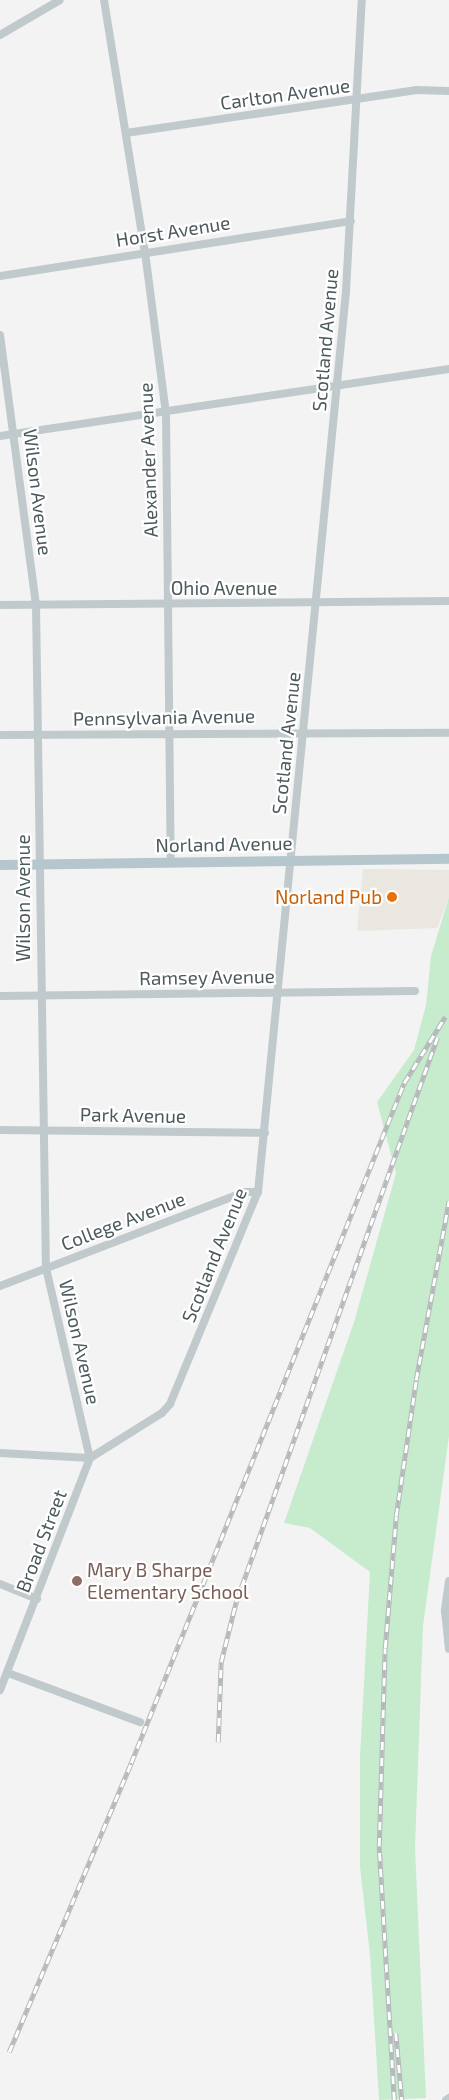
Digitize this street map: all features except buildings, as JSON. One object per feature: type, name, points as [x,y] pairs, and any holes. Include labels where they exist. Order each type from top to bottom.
[{"type":"main road","name":"Norland Avenue","points":[[0,865],[449,859]]},
{"type":"street","points":[[0,34],[60,0]]},
{"type":"street","name":"Alexander Avenue","points":[[104,0],[145,252],[166,413],[171,863]]},
{"type":"street","name":"Scotland Avenue","points":[[90,1458],[162,1413],[170,1404],[258,1192],[337,385],[351,221],[362,0]]},
{"type":"street","name":"Carlton Avenue","points":[[126,133],[417,90],[449,90]]},
{"type":"street","name":"Horst Avenue","points":[[0,276],[351,221]]},
{"type":"street","name":"Wilson Avenue","points":[[0,335],[36,605],[40,734],[40,997],[45,1130],[46,1268],[90,1458]]},
{"type":"street","points":[[0,436],[166,413],[449,369]]},
{"type":"street","name":"Ohio Avenue","points":[[0,605],[316,604],[449,601]]},
{"type":"street","name":"Pennsylvania Avenue","points":[[0,735],[449,733]]},
{"type":"street","name":"Ramsey Avenue","points":[[0,996],[40,997],[279,991],[415,991]]},
{"type":"street","name":"Park Avenue","points":[[0,1130],[265,1133]]},
{"type":"street","name":"College Avenue","points":[[0,1286],[245,1192],[258,1192]]},
{"type":"street","points":[[0,1453],[90,1458]]},
{"type":"street","name":"Broad Street","points":[[0,1690],[37,1599],[90,1458]]},
{"type":"street","points":[[449,1582],[445,1611],[449,1649]]},
{"type":"street","points":[[0,1584],[37,1599]]},
{"type":"street","points":[[8,1673],[140,1722]]},
{"type":"shaded area","points":[[363,869],[449,870],[449,897],[437,928],[357,931]]},
{"type":"green space","points":[[449,897],[449,1436],[423,1626],[415,1848],[426,2098],[379,2100],[370,1955],[360,1867],[360,1756],[370,1572],[310,1528],[284,1523],[354,1322],[396,1173],[377,1102],[414,1050],[426,1005],[431,956]]},
{"type":"railway","points":[[9,2052],[131,1763],[404,1083],[445,1017]]},
{"type":"railway","points":[[218,1742],[221,1662],[236,1602],[437,1038]]},
{"type":"railway","points":[[394,2100],[379,1846],[385,1648],[396,1516],[416,1380],[449,1201]]},
{"type":"railway","points":[[396,2033],[402,2100]]},
{"type":"place","name":"Norland Pub","points":[[392,897]]},
{"type":"place","name":"Mary B Sharpe Elementary School","points":[[77,1581]]}]
